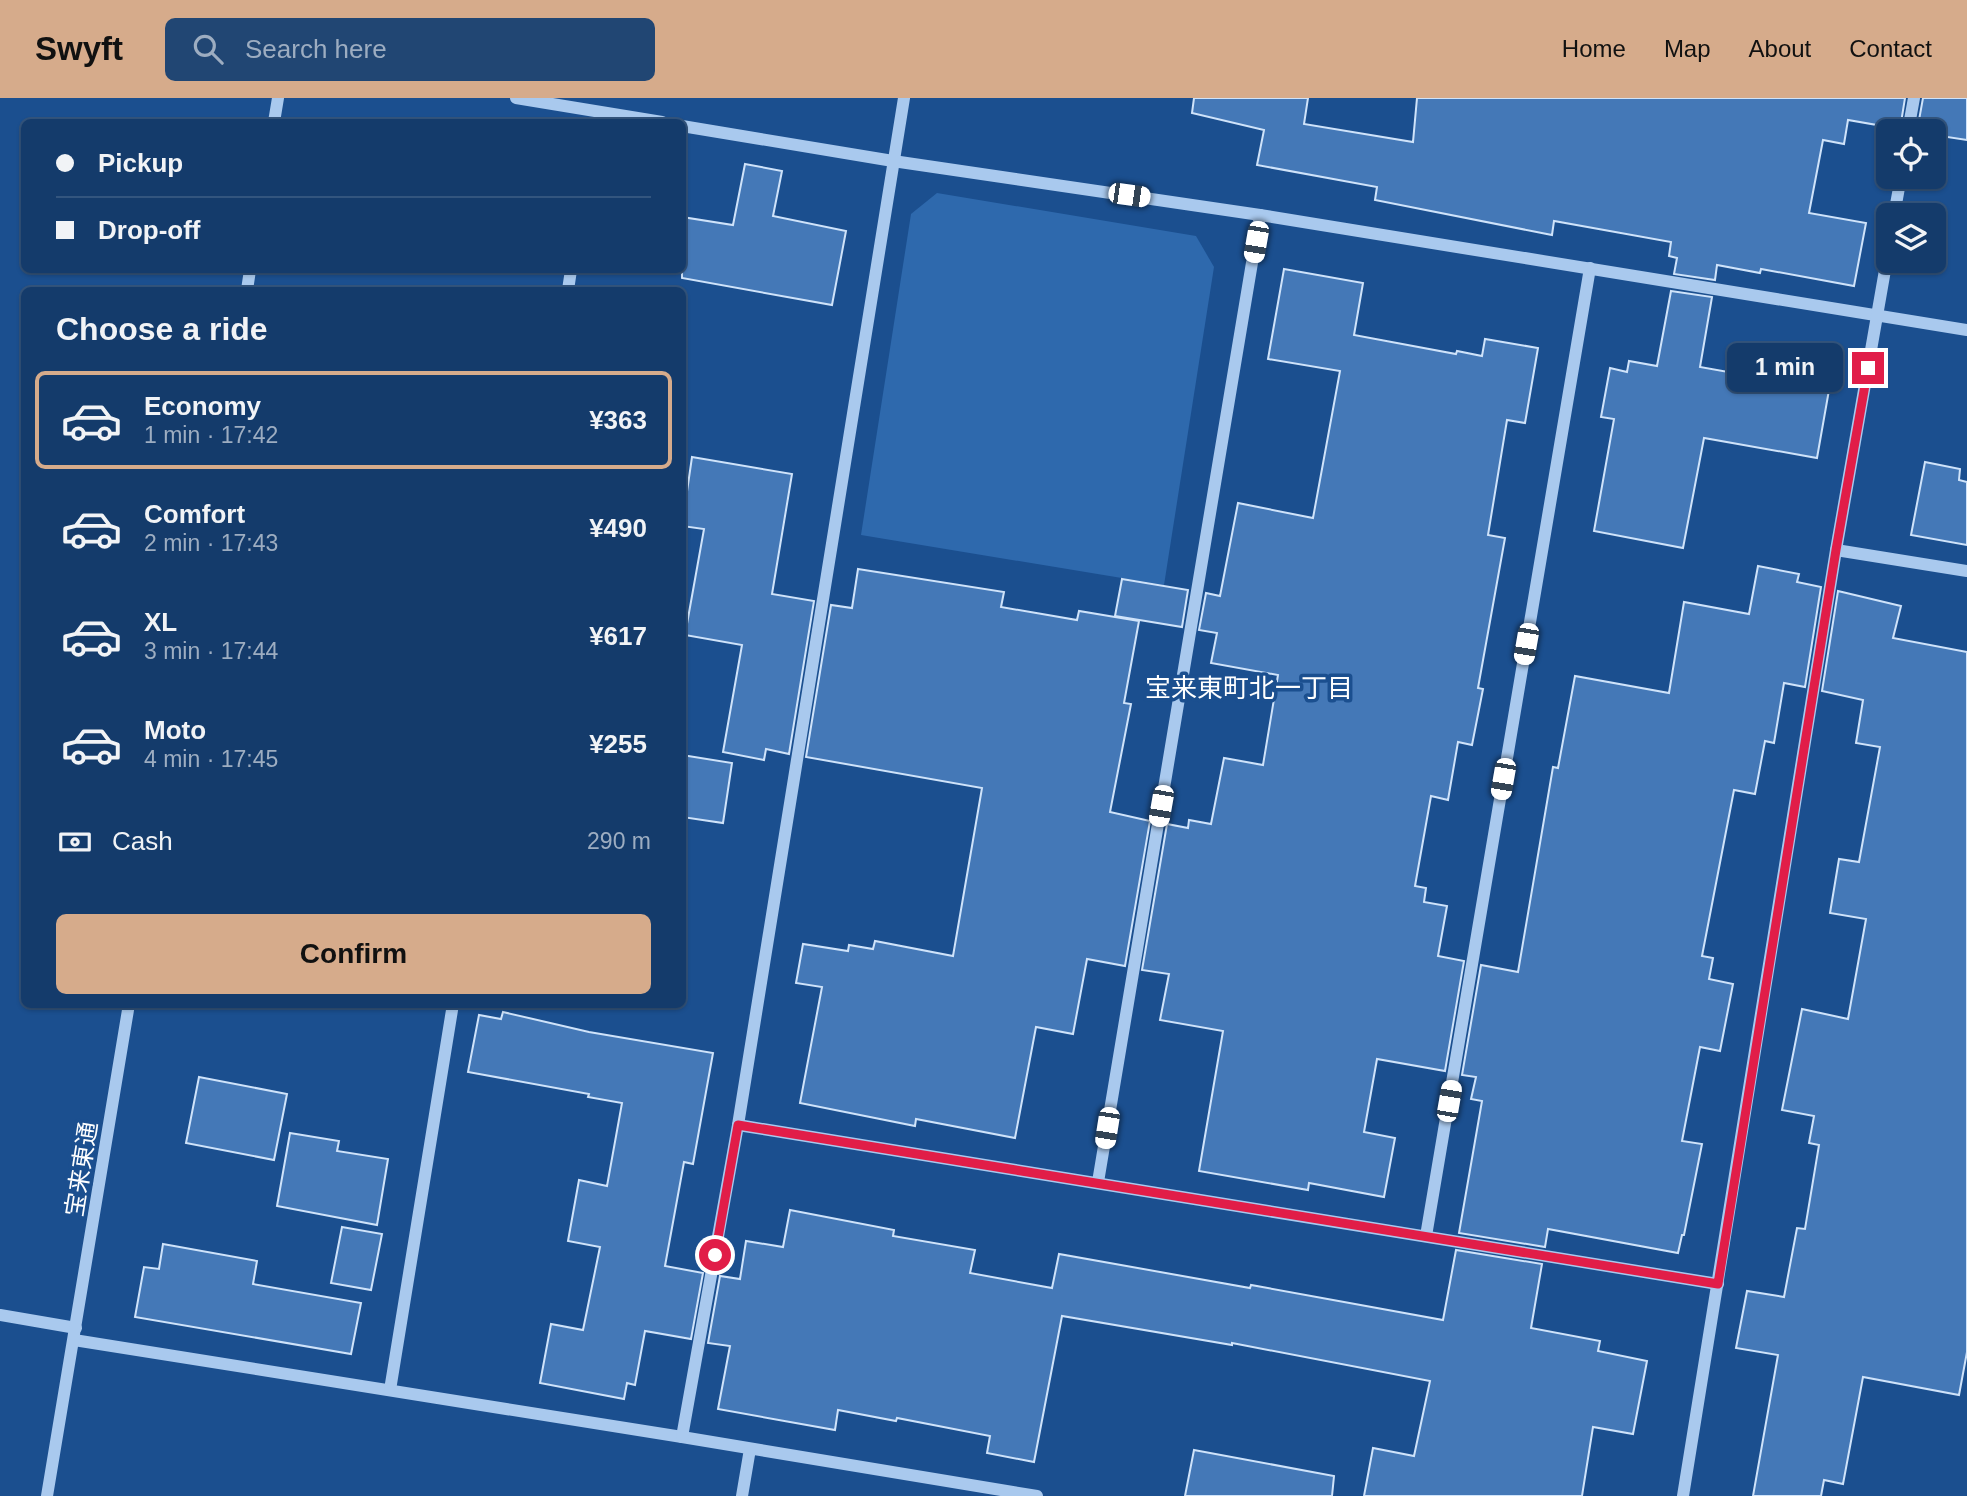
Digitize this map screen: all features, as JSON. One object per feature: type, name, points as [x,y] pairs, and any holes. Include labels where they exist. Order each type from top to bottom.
[{"type":"street","points":[[274,119],[278,98]]},
{"type":"street","points":[[516,98],[596,117],[622,119]]},
{"type":"street","points":[[682,1437],[738,1125],[904,98]]},
{"type":"street","points":[[1910,119],[1914,98]]},
{"type":"street","points":[[686,127],[893,161],[1260,215],[1967,330]]},
{"type":"street","points":[[1098,1182],[1260,215]]},
{"type":"street","points":[[1426,1236],[1590,268]]},
{"type":"street","points":[[1683,1496],[1836,550],[1885,273]]},
{"type":"street","points":[[1836,550],[1967,571]]},
{"type":"street","name":"宝来東通","points":[[47,1496],[129,1008]]},
{"type":"street","points":[[390,1390],[452,1008]]},
{"type":"street","points":[[738,1125],[1718,1284]]},
{"type":"street","points":[[0,1315],[75,1334],[390,1390],[1037,1496]]},
{"type":"street","points":[[742,1496],[750,1449]]},
{"type":"shaded area","points":[[937,193],[1196,236],[1214,267],[1164,585],[861,535],[911,214]]},
{"type":"building","points":[[1194,98],[1308,98],[1304,124],[1413,142],[1417,98],[1905,98],[1902,119],[1876,119],[1876,125],[1848,120],[1844,144],[1823,140],[1809,213],[1866,223],[1854,286],[1761,269],[1760,273],[1717,265],[1715,280],[1674,274],[1677,258],[1669,256],[1671,242],[1554,221],[1552,235],[1375,200],[1377,187],[1257,165],[1264,130],[1192,113]]},
{"type":"building","points":[[1923,98],[1967,98],[1967,140],[1946,137],[1946,119],[1919,119]]},
{"type":"building","points":[[745,164],[782,171],[773,216],[846,231],[832,305],[682,278],[682,273],[686,273],[686,218],[733,225]]},
{"type":"building","points":[[1284,269],[1363,283],[1354,335],[1456,354],[1457,351],[1482,356],[1485,339],[1538,348],[1525,423],[1507,420],[1488,535],[1505,538],[1478,688],[1483,689],[1472,745],[1458,742],[1448,800],[1431,796],[1415,886],[1426,888],[1424,902],[1447,906],[1438,956],[1464,961],[1445,1071],[1377,1059],[1364,1132],[1395,1138],[1384,1197],[1309,1183],[1308,1190],[1199,1171],[1223,1031],[1160,1020],[1169,974],[1142,970],[1167,824],[1188,828],[1189,820],[1211,824],[1224,758],[1263,765],[1278,675],[1211,663],[1217,633],[1199,630],[1206,593],[1220,596],[1238,503],[1313,518],[1340,371],[1268,359]]},
{"type":"building","points":[[1671,291],[1712,297],[1700,367],[1829,390],[1817,458],[1704,438],[1683,548],[1594,531],[1614,419],[1601,417],[1610,368],[1627,372],[1629,361],[1657,366]]},
{"type":"building","points":[[692,457],[792,474],[772,594],[814,601],[789,754],[766,749],[764,760],[723,752],[742,645],[686,635],[704,529],[686,527],[686,498]]},
{"type":"building","points":[[1925,462],[1960,469],[1959,480],[1967,482],[1967,545],[1911,535]]},
{"type":"building","points":[[1758,566],[1799,574],[1797,582],[1821,587],[1805,687],[1784,683],[1774,743],[1765,741],[1755,794],[1734,790],[1702,956],[1713,958],[1709,979],[1733,984],[1720,1051],[1700,1047],[1682,1141],[1702,1144],[1678,1253],[1548,1229],[1545,1247],[1459,1233],[1482,1101],[1471,1099],[1476,1077],[1462,1075],[1481,965],[1518,972],[1553,767],[1558,768],[1575,676],[1669,693],[1684,602],[1749,614]]},
{"type":"building","points":[[858,569],[1004,592],[1001,607],[1077,620],[1079,611],[1139,621],[1124,703],[1131,704],[1110,812],[1150,821],[1125,966],[1087,959],[1073,1034],[1036,1027],[1015,1138],[916,1119],[915,1126],[800,1103],[822,987],[796,983],[803,944],[848,951],[849,945],[873,949],[875,941],[953,956],[982,788],[806,757],[831,605],[852,608]]},
{"type":"building","points":[[1122,579],[1188,590],[1182,627],[1115,616]]},
{"type":"building","points":[[1838,591],[1901,606],[1893,638],[1967,652],[1967,1352],[1959,1395],[1863,1377],[1843,1484],[1824,1480],[1821,1496],[1753,1496],[1778,1355],[1736,1348],[1747,1291],[1784,1297],[1797,1228],[1805,1229],[1819,1145],[1809,1143],[1814,1116],[1782,1110],[1802,1009],[1848,1019],[1866,919],[1830,913],[1839,859],[1859,862],[1880,747],[1856,743],[1863,700],[1822,691]]},
{"type":"building","points":[[686,756],[732,763],[723,823],[686,818]]},
{"type":"building","points":[[503,1012],[589,1032],[713,1053],[693,1164],[684,1162],[665,1266],[703,1273],[691,1339],[645,1331],[635,1385],[627,1383],[624,1399],[540,1383],[551,1324],[583,1330],[600,1247],[568,1241],[579,1180],[607,1186],[622,1103],[588,1097],[589,1094],[468,1072],[479,1015],[501,1019]]},
{"type":"building","points":[[199,1077],[287,1094],[274,1160],[186,1143]]},
{"type":"building","points":[[290,1133],[339,1141],[337,1151],[388,1159],[377,1225],[277,1206]]},
{"type":"building","points":[[790,1210],[894,1230],[893,1236],[975,1250],[970,1273],[1052,1288],[1059,1254],[1443,1320],[1456,1250],[1542,1264],[1531,1328],[1600,1341],[1598,1351],[1647,1361],[1633,1434],[1593,1427],[1582,1496],[1364,1496],[1373,1448],[1414,1456],[1430,1381],[1232,1343],[1062,1316],[1034,1462],[987,1453],[990,1436],[897,1418],[896,1421],[838,1410],[835,1430],[718,1409],[730,1346],[708,1343],[720,1276],[740,1279],[746,1241],[783,1247]]},
{"type":"building","points":[[342,1227],[382,1234],[371,1290],[331,1283]]},
{"type":"building","points":[[163,1244],[257,1261],[253,1284],[361,1303],[351,1354],[135,1317],[144,1267],[159,1269]]},
{"type":"building","points":[[1194,1450],[1334,1476],[1332,1496],[1185,1496]]},
{"type":"district","name":"宝来東町北一丁目","points":[[1249,688]]},
{"type":"route","points":[[715,1255],[738,1125],[1718,1284],[1836,550],[1868,368]]}]
